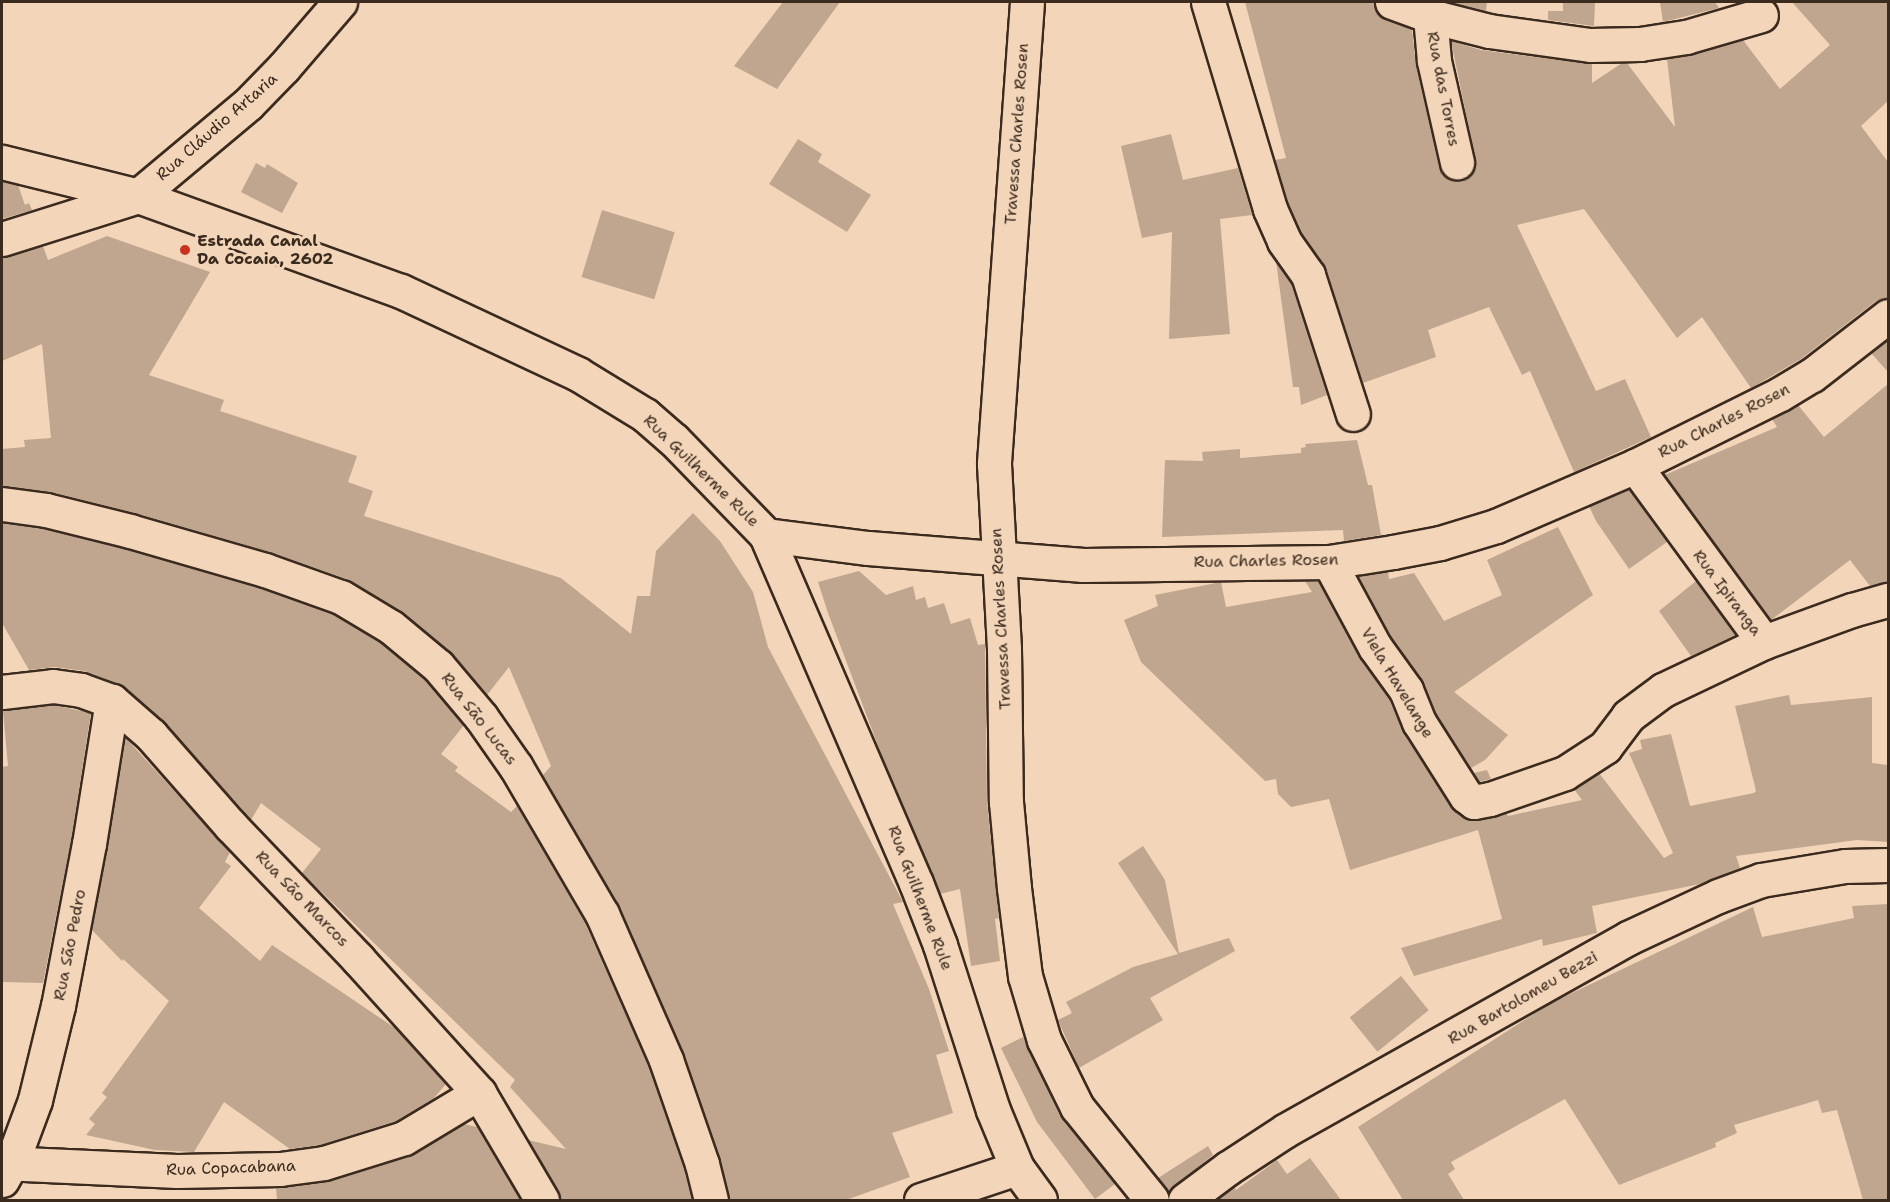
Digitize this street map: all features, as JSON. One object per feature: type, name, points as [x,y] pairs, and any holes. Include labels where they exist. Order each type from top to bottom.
[{"type":"street","name":"Rua Cláudio Artaria","points":[[138,196],[248,104],[284,68],[340,2]]},
{"type":"street","name":"Travessa Charles Rosen","points":[[1027,2],[994,464],[1004,649],[1006,802],[1025,976],[1044,1040],[1077,1107],[1152,1200]]},
{"type":"street","points":[[1208,2],[1270,209],[1284,242],[1308,275],[1353,414]]},
{"type":"street","points":[[1392,2],[1430,16],[1489,31],[1590,45],[1640,44],[1686,37],[1761,15]]},
{"type":"street","name":"Rua das Torres","points":[[1430,16],[1434,61],[1457,162]]},
{"type":"street","name":"Rua Guilherme Rule","points":[[2,162],[138,196],[401,291],[578,374],[645,415],[674,440],[766,535],[916,883],[940,945],[993,1110],[1017,1168],[1040,1200]]},
{"type":"street","points":[[2,239],[138,196]]},
{"type":"street","name":"Rua Charles Rosen","points":[[766,535],[998,560],[1083,565],[1329,562],[1440,543],[1496,526],[1635,466],[1780,394],[1812,375],[1888,316]]},
{"type":"street","name":"Rua Ipiranga","points":[[1635,466],[1764,642],[1852,610],[1888,600]]},
{"type":"street","name":"Rua São Lucas","points":[[2,504],[46,510],[130,531],[265,570],[341,597],[391,627],[438,666],[481,717],[516,766],[602,914],[666,1060],[711,1200]]},
{"type":"street","name":"Viela Havelange","points":[[1329,562],[1376,647],[1406,690],[1419,722],[1470,801],[1491,799],[1565,773],[1605,747],[1628,716],[1663,690],[1764,642]]},
{"type":"street","name":"Rua São Marcos","points":[[2,692],[53,686],[81,690],[112,701],[152,735],[231,826],[358,959],[479,1093],[542,1200]]},
{"type":"street","name":"Rua São Pedro","points":[[5,1169],[35,1100],[58,1006],[89,844],[112,701]]},
{"type":"street","name":"Rua Bartolomeu Bezzi","points":[[1185,1200],[1228,1168],[1286,1130],[1628,938],[1718,896],[1761,880],[1845,866],[1888,865]]},
{"type":"street","name":"Rua Copacabana","points":[[5,1169],[177,1171],[280,1169],[324,1163],[404,1138],[479,1093]]},
{"type":"street","points":[[921,1200],[1017,1168]]},
{"type":"building","points":[[783,2],[840,2],[777,89],[734,66]]},
{"type":"building","points":[[1245,2],[1374,2],[1378,14],[1412,29],[1416,65],[1439,166],[1444,175],[1452,180],[1461,180],[1470,175],[1475,168],[1475,158],[1451,41],[1481,50],[1592,64],[1592,83],[1622,63],[1627,63],[1675,127],[1667,59],[1691,55],[1743,40],[1780,89],[1830,45],[1792,2],[1888,2],[1888,101],[1861,126],[1888,162],[1888,298],[1876,301],[1801,359],[1751,388],[1702,317],[1677,338],[1584,209],[1517,225],[1596,391],[1625,379],[1651,437],[1574,472],[1530,371],[1522,375],[1489,307],[1428,330],[1436,357],[1363,383],[1326,269],[1300,232],[1288,203],[1275,160],[1286,158]]},
{"type":"building","points":[[1449,2],[1487,2],[1486,11]]},
{"type":"building","points":[[1563,2],[1595,2],[1594,26],[1548,20],[1548,11],[1563,11]]},
{"type":"building","points":[[1660,2],[1715,2],[1719,8],[1663,22]]},
{"type":"building","points":[[1171,134],[1183,180],[1238,168],[1252,215],[1220,219],[1230,334],[1169,339],[1172,232],[1142,238],[1121,146]]},
{"type":"building","points":[[798,139],[822,154],[818,162],[871,195],[847,232],[769,184]]},
{"type":"building","points":[[256,163],[265,168],[267,164],[298,183],[282,213],[241,192]]},
{"type":"building","points":[[2,181],[18,185],[25,205],[29,203],[32,210],[2,219]]},
{"type":"building","points":[[602,210],[675,232],[654,299],[582,277]]},
{"type":"building","points":[[107,236],[210,272],[149,375],[224,400],[220,411],[357,456],[348,482],[373,491],[364,516],[561,578],[631,634],[637,596],[650,596],[656,551],[693,513],[720,541],[753,592],[768,647],[903,902],[893,904],[929,989],[949,1051],[936,1055],[953,1113],[892,1133],[910,1177],[846,1200],[729,1200],[720,1158],[683,1052],[619,906],[543,775],[551,766],[509,667],[487,695],[450,652],[403,613],[347,579],[270,552],[135,513],[51,492],[2,486],[2,449],[25,447],[24,440],[51,438],[42,344],[2,361],[2,257],[43,246],[48,260]]},
{"type":"building","points":[[1276,261],[1291,283],[1327,395],[1301,405],[1299,387],[1293,387]]},
{"type":"building","points":[[1888,339],[1888,372],[1871,353]]},
{"type":"building","points":[[1888,384],[1888,582],[1870,586],[1850,560],[1771,620],[1663,473],[1667,474],[1777,427],[1772,419],[1798,405],[1824,437]]},
{"type":"building","points":[[1357,440],[1368,485],[1372,485],[1381,535],[1344,541],[1343,530],[1162,537],[1165,460],[1203,461],[1202,452],[1240,449],[1240,458],[1301,453],[1301,448],[1306,447],[1305,444]]},
{"type":"building","points":[[1629,489],[1667,542],[1629,569],[1596,521],[1589,506]]},
{"type":"building","points":[[2,523],[42,528],[125,549],[259,588],[333,614],[380,642],[425,679],[464,725],[441,754],[458,767],[455,771],[511,812],[517,806],[585,923],[649,1067],[684,1169],[692,1200],[561,1200],[558,1190],[528,1140],[566,1149],[510,1087],[515,1080],[302,873],[321,849],[261,803],[251,820],[165,723],[123,686],[84,671],[55,667],[29,670],[2,623]]},
{"type":"building","points":[[1558,527],[1593,595],[1454,692],[1508,735],[1485,760],[1471,768],[1436,713],[1421,679],[1391,637],[1358,576],[1388,572],[1389,579],[1414,573],[1444,621],[1502,595],[1487,560]]},
{"type":"building","points":[[859,571],[886,595],[913,586],[916,600],[925,597],[928,608],[944,603],[951,624],[970,618],[978,645],[985,644],[987,802],[999,918],[995,919],[1000,961],[971,966],[960,889],[940,894],[883,759],[828,613],[818,582]]},
{"type":"building","points":[[1305,581],[1318,581],[1359,656],[1389,699],[1403,732],[1450,806],[1469,820],[1506,813],[1508,816],[1582,800],[1574,789],[1599,773],[1664,858],[1673,853],[1629,753],[1642,749],[1640,740],[1671,734],[1690,806],[1756,791],[1735,706],[1789,695],[1791,705],[1872,697],[1872,763],[1888,765],[1888,842],[1857,840],[1736,856],[1740,868],[1700,884],[1592,906],[1597,933],[1543,946],[1542,939],[1414,976],[1401,948],[1502,919],[1478,830],[1350,870],[1329,799],[1291,807],[1278,794],[1276,779],[1265,781],[1141,662],[1124,620],[1158,606],[1155,595],[1221,582],[1226,607],[1312,592]]},
{"type":"building","points":[[1696,581],[1735,635],[1691,656],[1659,611]]},
{"type":"building","points":[[53,705],[91,713],[71,841],[43,983],[2,982],[2,767],[8,766],[3,711]]},
{"type":"building","points":[[125,737],[230,852],[225,862],[231,866],[199,908],[260,961],[272,945],[395,1028],[446,1084],[434,1098],[396,1121],[320,1145],[290,1149],[224,1102],[194,1152],[155,1150],[86,1135],[95,1124],[89,1119],[107,1097],[102,1093],[169,1001],[123,959],[122,961],[92,930]]},
{"type":"building","points":[[1487,770],[1491,779],[1479,782],[1474,773]]},
{"type":"building","points":[[1143,846],[1165,880],[1179,953],[1229,938],[1235,951],[1150,998],[1163,1020],[1079,1068],[1058,1020],[1072,1013],[1066,1002],[1133,967],[1178,954],[1118,863]]},
{"type":"building","points":[[1888,904],[1888,1200],[1863,1200],[1837,1110],[1822,1113],[1818,1100],[1734,1125],[1737,1133],[1715,1143],[1716,1147],[1619,1185],[1565,1099],[1451,1162],[1455,1169],[1448,1174],[1464,1200],[1403,1200],[1358,1127],[1551,1003],[1753,907],[1762,937],[1854,918],[1852,906]]},
{"type":"building","points":[[1401,976],[1429,1010],[1377,1052],[1350,1018]]},
{"type":"building","points":[[1023,1037],[1060,1116],[1115,1184],[1095,1199],[1037,1122],[1001,1048]]},
{"type":"building","points":[[464,1124],[477,1127],[521,1200],[277,1200],[276,1188],[329,1181],[410,1156]]},
{"type":"building","points":[[1208,1146],[1213,1155],[1168,1192],[1158,1178]]},
{"type":"building","points":[[1310,1158],[1341,1200],[1216,1200],[1234,1187],[1236,1190],[1277,1160],[1287,1174]]},
{"type":"place","name":"Estrada Canal Da Cocaia, 2602","points":[[185,250]]}]
